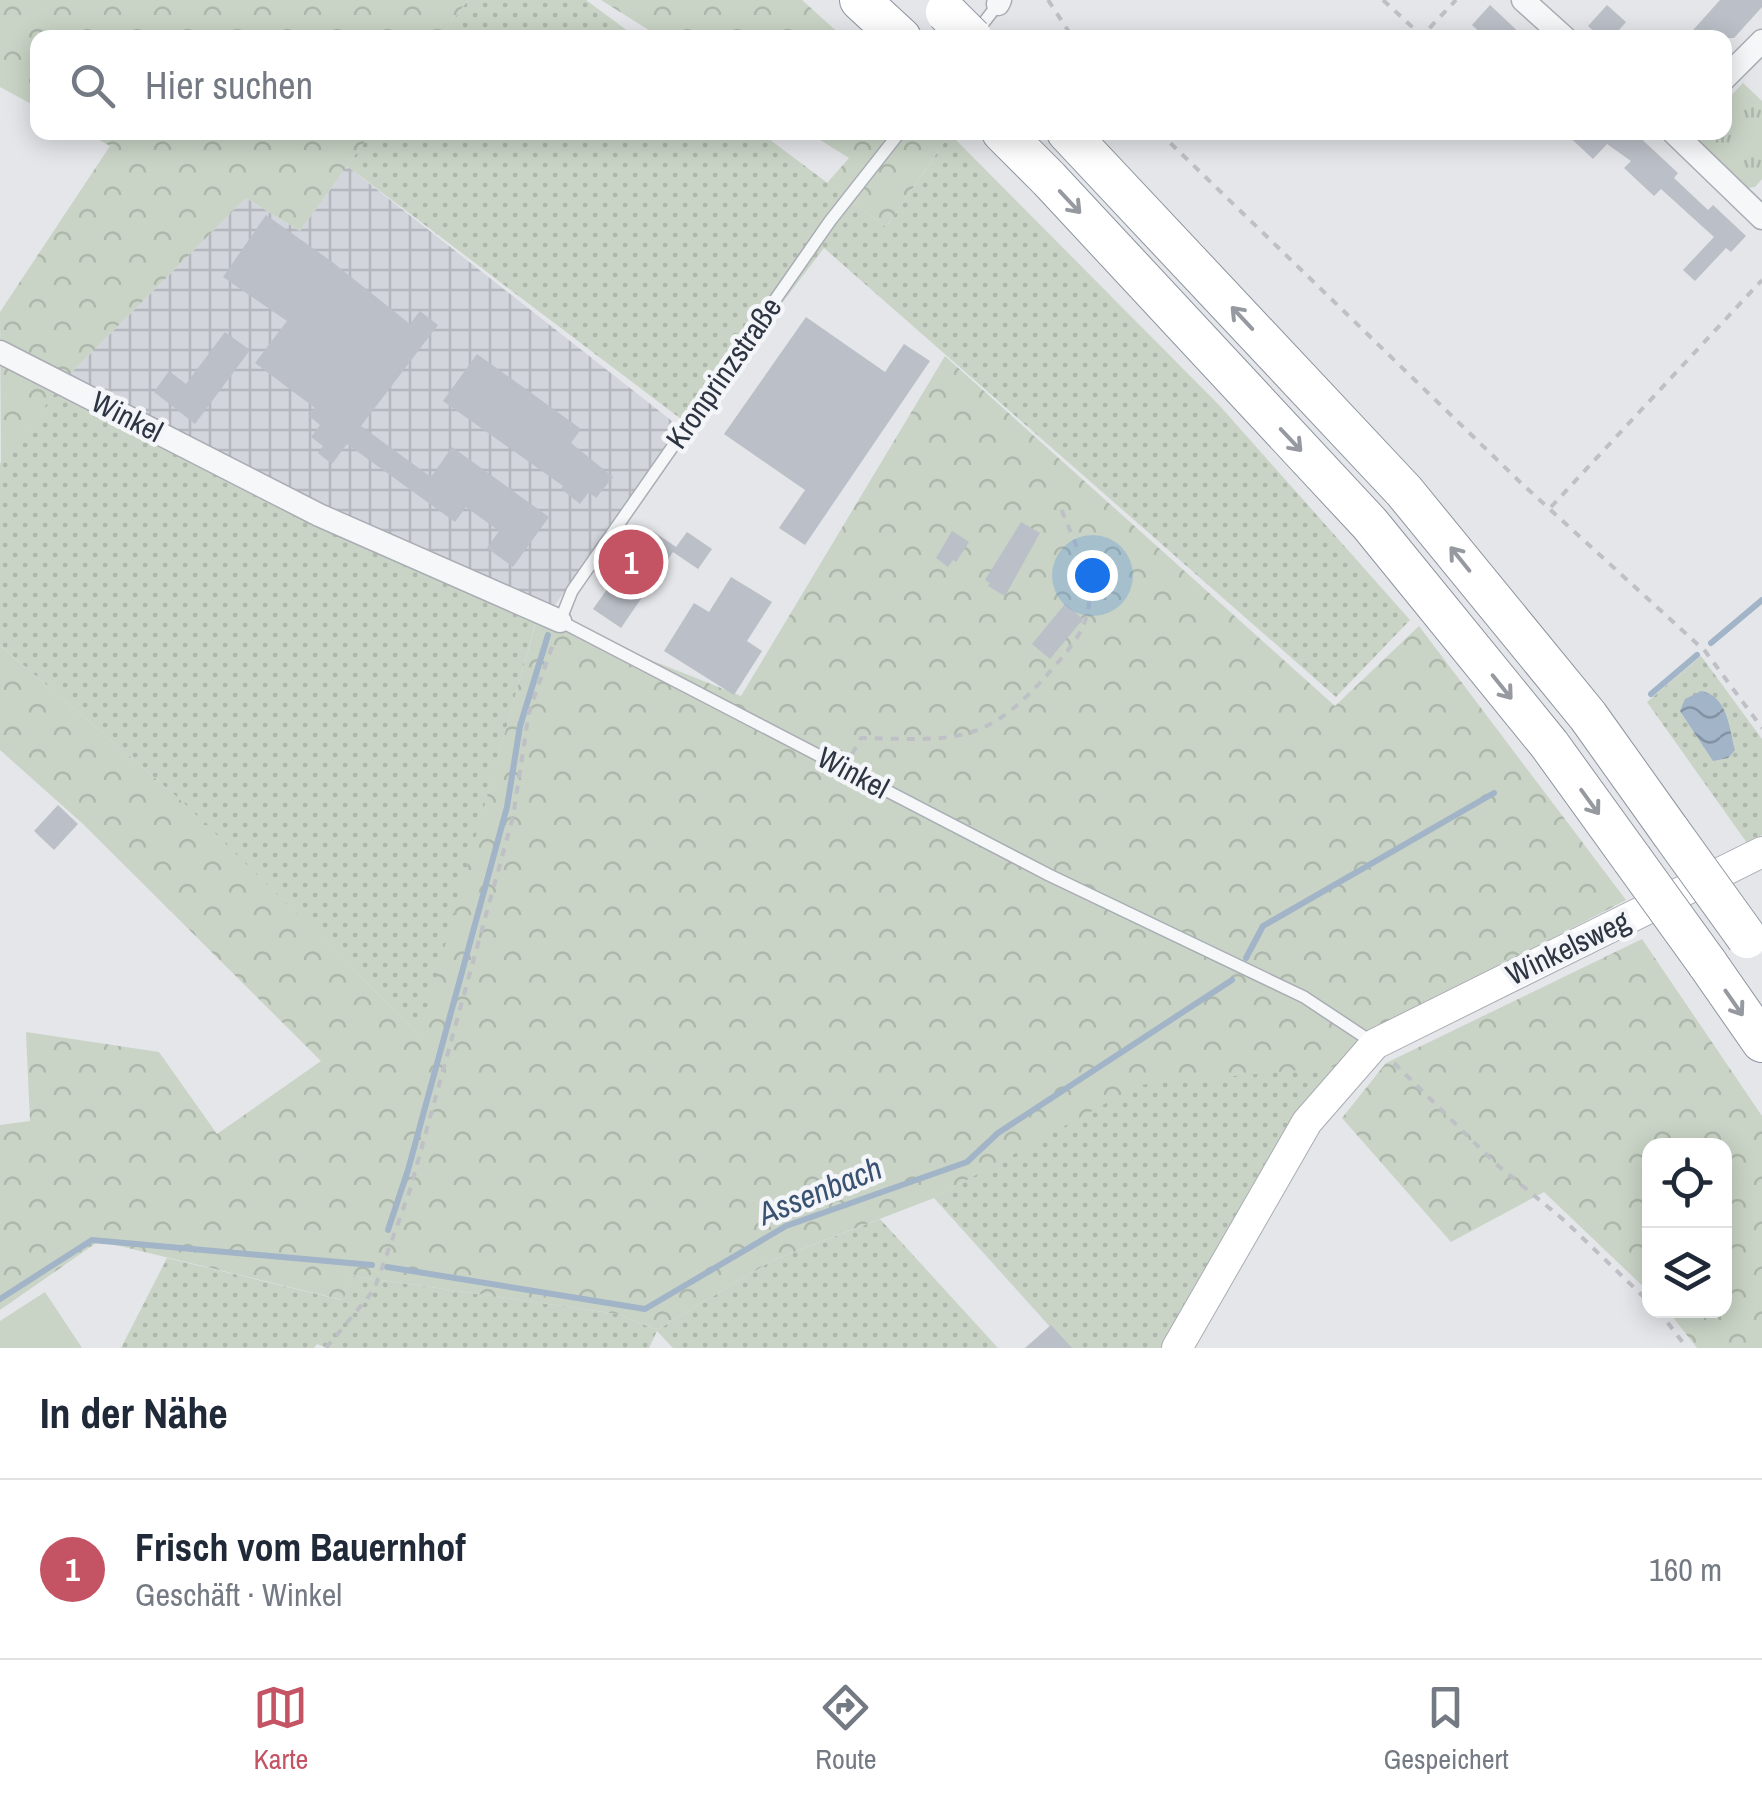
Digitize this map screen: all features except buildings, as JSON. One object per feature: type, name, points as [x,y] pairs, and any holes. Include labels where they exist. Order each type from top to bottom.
[{"type":"highway","points":[[860,0],[892,30]]},
{"type":"highway","points":[[1010,140],[1370,524],[1549,744],[1762,1042]]},
{"type":"highway","points":[[1075,140],[1404,490],[1588,716],[1755,948]]},
{"type":"street","points":[[1523,0],[1557,30]]},
{"type":"street","points":[[1732,71],[1762,40]]},
{"type":"street","points":[[1681,140],[1762,218]]},
{"type":"street","name":"Winkel","points":[[0,352],[319,514],[560,622]]},
{"type":"street","name":"Winkelsweg","points":[[1375,1044],[1762,852]]},
{"type":"street","points":[[1178,1348],[1307,1122],[1375,1044]]},
{"type":"lane","points":[[956,22],[999,2]]},
{"type":"lane","name":"Kronprinzstraße","points":[[560,622],[583,575],[830,221],[894,140]]},
{"type":"lane","name":"Winkel","points":[[560,622],[1049,875],[1304,997],[1375,1044]]},
{"type":"path","points":[[1048,0],[1068,30]]},
{"type":"path","points":[[1384,0],[1416,30]]},
{"type":"path","points":[[1428,30],[1456,0]]},
{"type":"path","points":[[1167,140],[1550,509],[1705,652],[1762,728]]},
{"type":"path","points":[[1550,509],[1762,280]]},
{"type":"path","points":[[844,768],[861,738],[938,740],[983,731],[1022,704],[1065,654],[1088,620],[1090,589],[1060,506]]},
{"type":"path","points":[[326,1348],[374,1290],[410,1190],[512,817],[530,712],[560,622]]},
{"type":"path","points":[[1375,1044],[1496,1164],[1565,1221],[1642,1295]]},
{"type":"path","points":[[1664,1318],[1687,1348]]},
{"type":"shaded area","points":[[347,166],[686,432],[545,618],[69,375],[246,198],[300,231]]},
{"type":"green space","points":[[0,0],[468,0],[445,30],[30,30],[30,103],[0,87]]},
{"type":"green space","points":[[468,0],[586,0],[627,30],[445,30]]},
{"type":"green space","points":[[601,0],[802,0],[835,30],[649,30]]},
{"type":"green space","points":[[1743,83],[1762,101],[1762,179],[1755,187],[1747,188],[1699,142],[1732,140],[1732,95]]},
{"type":"green space","points":[[99,140],[366,140],[300,231],[246,198],[69,375],[1,463],[0,312],[110,146]]},
{"type":"green space","points":[[366,140],[770,140],[886,227],[946,140],[956,140],[1219,405],[1410,620],[1336,697],[824,248],[689,425],[347,166]]},
{"type":"green space","points":[[820,140],[946,140],[886,227],[827,183],[849,158]]},
{"type":"green space","points":[[945,356],[1335,706],[1419,626],[1626,900],[1366,1036],[1342,1066],[1139,1085],[934,1198],[773,1260],[657,1330],[618,1314],[353,1276],[343,1300],[99,1241],[0,1310],[0,1125],[30,1121],[26,1032],[159,1052],[217,1134],[321,1061],[83,824],[0,750],[0,645],[185,804],[420,1035],[538,615],[741,696]]},
{"type":"green space","points":[[69,375],[538,614],[421,1036],[179,799],[0,645],[0,463]]},
{"type":"green space","points":[[1701,656],[1762,739],[1762,835],[1747,843],[1647,702]]},
{"type":"green space","points":[[1642,939],[1762,1116],[1762,1348],[1697,1348],[1673,1318],[1732,1318],[1732,1138],[1642,1138],[1642,1285],[1544,1192],[1451,1242],[1342,1118],[1386,1063]]},
{"type":"green space","points":[[1342,1064],[1168,1348],[1069,1348],[934,1198],[1137,1084]]},
{"type":"green space","points":[[880,1219],[998,1348],[673,1348],[657,1331],[649,1348],[327,1348],[317,1344],[314,1348],[121,1348],[167,1258],[342,1300],[353,1276],[618,1314],[657,1330],[773,1260]]},
{"type":"green space","points":[[45,1292],[82,1348],[0,1348],[0,1321]]},
{"type":"water","points":[[1701,691],[1717,699],[1726,714],[1735,750],[1728,758],[1713,761],[1680,711],[1685,699]]},
{"type":"waterway","name":"Assenbach","points":[[1711,643],[1762,600]]},
{"type":"waterway","points":[[388,1230],[408,1170],[507,807],[520,726],[548,635]]},
{"type":"waterway","name":"Assenbach","points":[[1651,694],[1697,655]]},
{"type":"waterway","name":"Assenbach","points":[[1246,958],[1263,926],[1494,793]]},
{"type":"waterway","name":"Assenbach","points":[[387,1267],[645,1309],[786,1226],[967,1162],[998,1133],[1232,980]]},
{"type":"waterway","name":"Assenbach","points":[[0,1299],[92,1240],[372,1265]]},
{"type":"place","name":"Frisch vom Bauernhof","points":[[631,562]]}]
